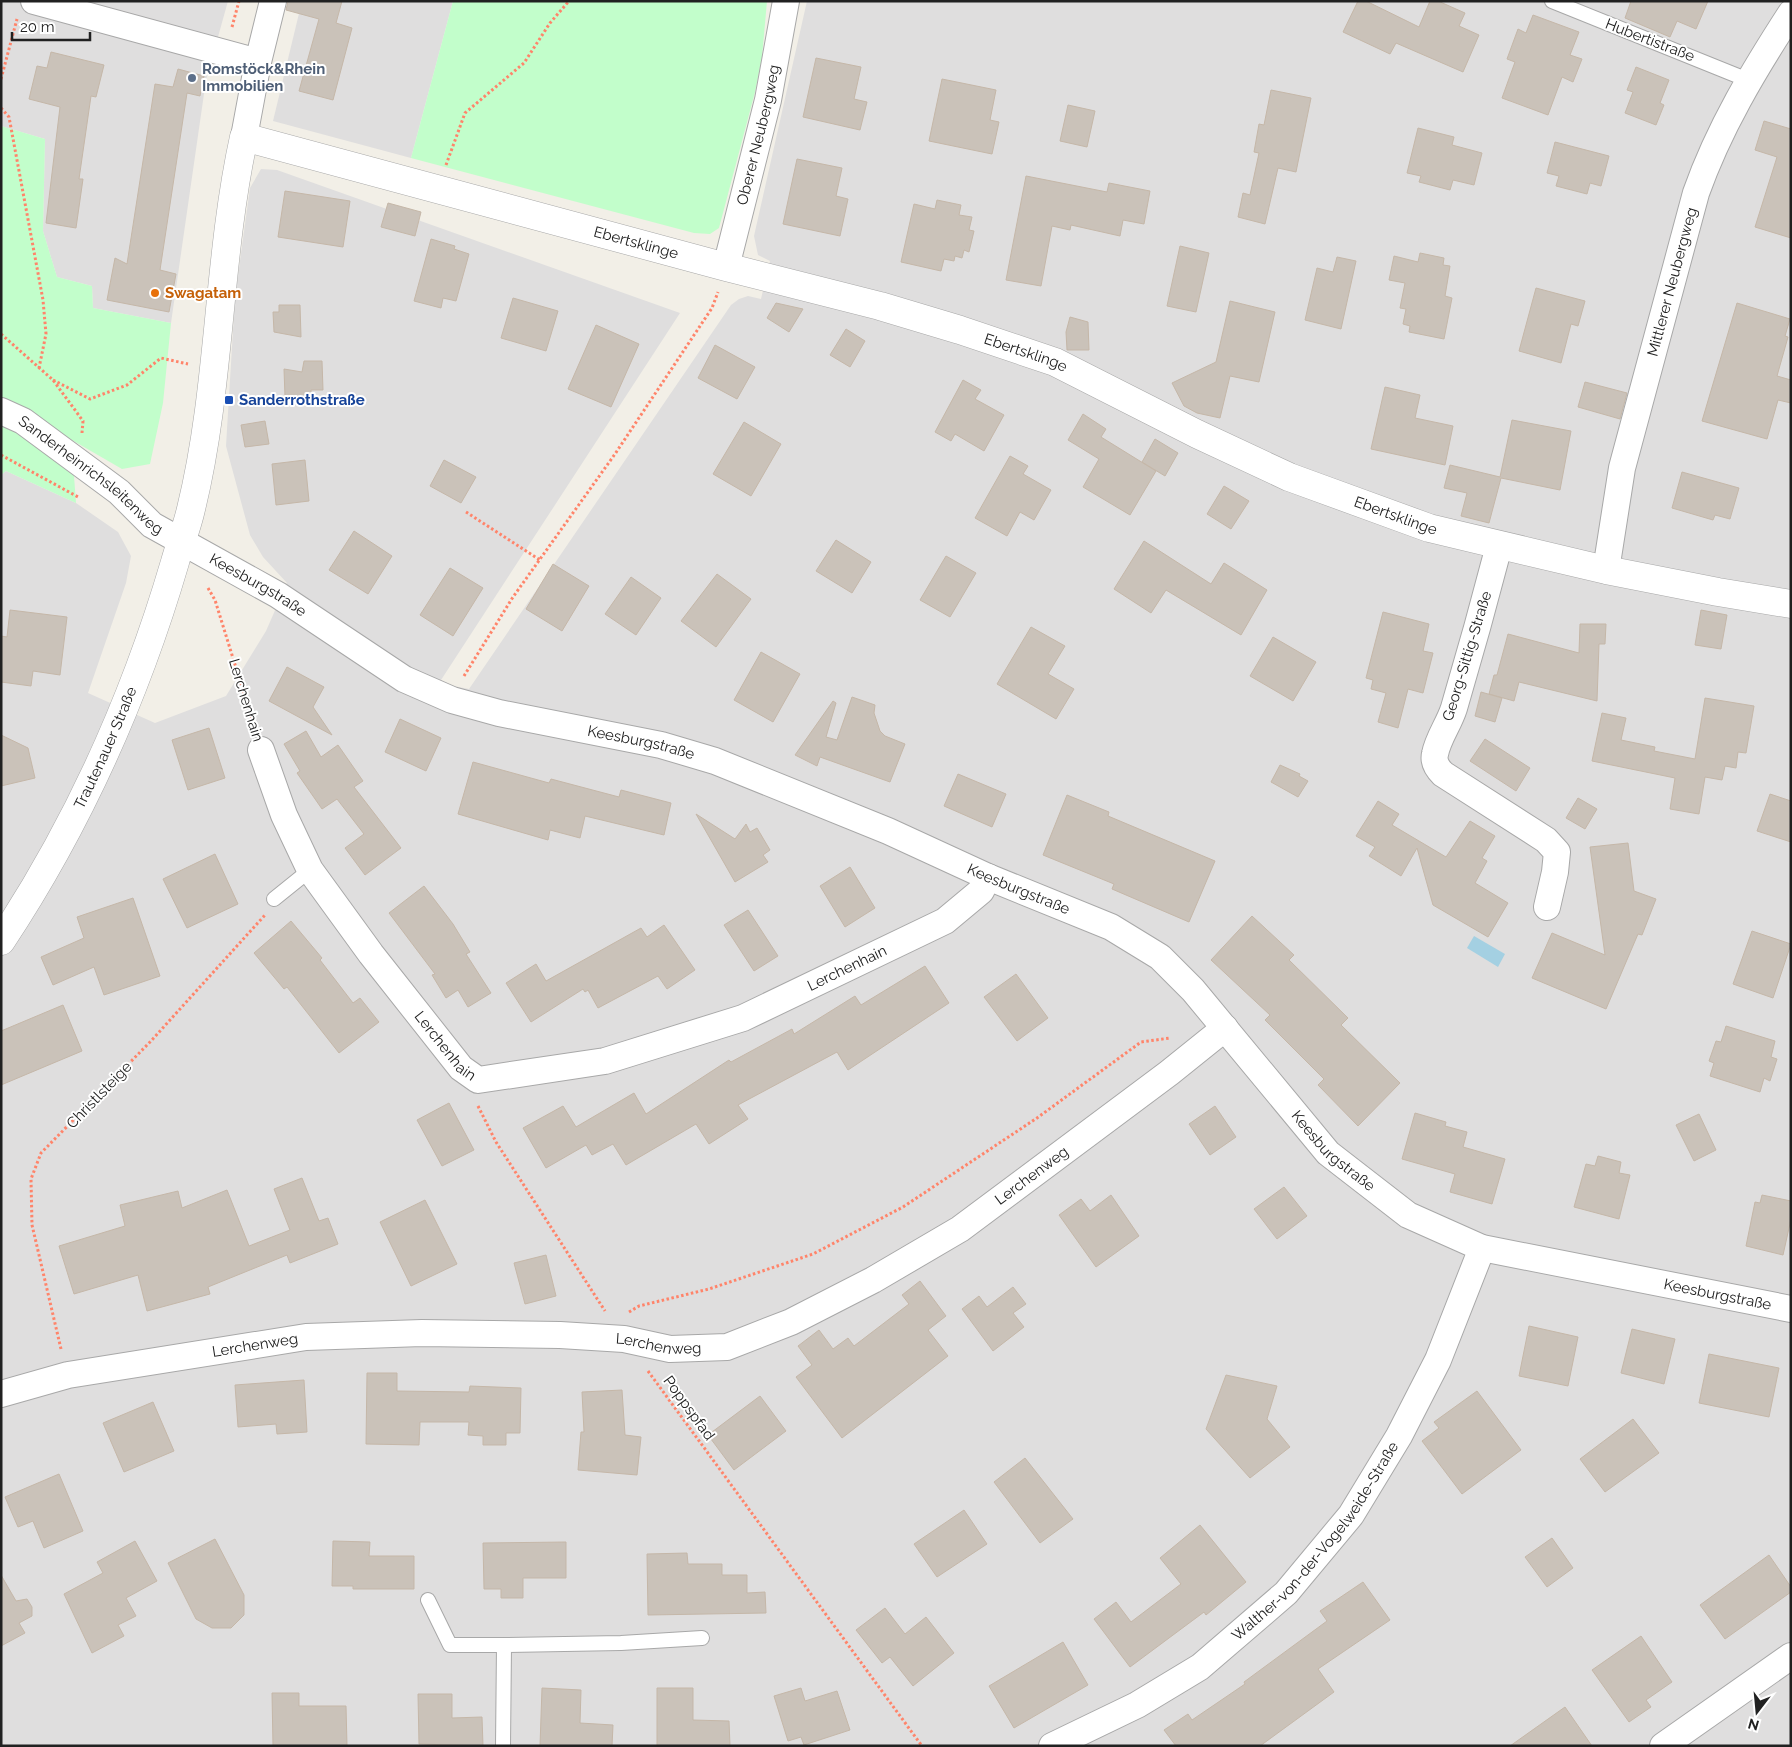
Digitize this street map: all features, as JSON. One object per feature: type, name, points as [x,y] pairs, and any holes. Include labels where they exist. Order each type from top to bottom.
[{"type":"street","points":[[180,542],[191,509],[213,369],[234,185],[258,62],[273,1]]},
{"type":"street","name":"Oberer Neubergweg","points":[[726,268],[768,100],[786,1]]},
{"type":"street","points":[[27,6],[258,62]]},
{"type":"street","name":"Mittlerer Neubergweg","points":[[1606,570],[1622,468],[1696,193],[1708,159],[1748,80],[1791,13]]},
{"type":"street","name":"Ebertsklinge","points":[[244,137],[726,268],[880,306],[1048,359],[1197,434],[1289,477],[1385,513],[1498,546],[1606,570],[1791,604]]},
{"type":"street","name":"Sanderheinrichsleitenweg","points":[[1,411],[23,421],[119,492],[152,525],[180,542]]},
{"type":"street","name":"Keesburgstraße","points":[[180,542],[278,595],[404,679],[452,700],[499,713],[661,745],[715,761],[888,831],[988,877],[1111,927],[1160,957],[1193,990],[1328,1153],[1408,1216],[1482,1248],[1552,1264],[1791,1309]]},
{"type":"street","name":"Trautenauer Straße","points":[[1,941],[74,818],[121,717],[156,625],[180,542]]},
{"type":"street","name":"Georg-Sittig-Straße","points":[[1498,546],[1474,641],[1448,724],[1440,738],[1434,759],[1437,768],[1443,774],[1546,840],[1562,843],[1547,907]]},
{"type":"street","name":"Lerchenhain","points":[[261,750],[284,815],[310,870],[371,954],[460,1068],[478,1080],[605,1062],[743,1018],[945,921],[981,892],[988,877]]},
{"type":"street","name":"Lerchenweg","points":[[1,1394],[68,1375],[306,1337],[422,1333],[560,1335],[618,1330],[670,1349],[727,1346],[791,1322],[873,1280],[960,1229],[1225,1028]]},
{"type":"street","name":"Walther-von-der-Vogelweide-Straße","points":[[1052,1746],[1137,1705],[1200,1667],[1286,1593],[1351,1515],[1398,1436],[1438,1360],[1482,1248]]},
{"type":"street","points":[[1663,1746],[1791,1656]]},
{"type":"lane","name":"Hubertistraße","points":[[1552,1],[1748,80]]},
{"type":"lane","points":[[274,899],[310,870]]},
{"type":"lane","points":[[428,1600],[450,1645],[620,1644],[702,1638]]},
{"type":"lane","points":[[503,1746],[504,1645]]},
{"type":"path","points":[[438,190],[465,113],[524,62],[550,23],[569,1]]},
{"type":"path","points":[[1,79],[27,6]]},
{"type":"path","points":[[1,108],[9,117],[44,300],[46,334],[39,368]]},
{"type":"path","points":[[452,700],[466,672],[540,560],[615,454],[712,308],[726,268]]},
{"type":"path","points":[[1,334],[53,380],[83,421],[78,462]]},
{"type":"path","points":[[53,380],[90,398],[127,385],[160,358],[213,369]]},
{"type":"path","points":[[466,512],[540,560]]},
{"type":"path","name":"Lerchenhain","points":[[205,583],[215,600],[261,750]]},
{"type":"path","name":"Christlsteige","points":[[68,1375],[32,1225],[31,1179],[41,1153],[151,1041],[269,910],[274,899]]},
{"type":"path","points":[[618,1330],[639,1306],[709,1289],[813,1254],[903,1207],[1037,1118],[1141,1042],[1171,1038],[1198,1049]]},
{"type":"path","name":"Poppspfad","points":[[460,1068],[496,1142],[618,1330],[922,1746]]},
{"type":"shaded area","points":[[1,1],[228,1],[206,80],[171,323],[93,308],[92,286],[57,277],[43,231],[45,139],[1,126]]},
{"type":"shaded area","points":[[302,1],[453,1],[411,158],[273,121]]},
{"type":"shaded area","points":[[807,1],[1791,1],[1791,1746],[1,1746],[1,475],[6,471],[76,503],[118,532],[131,556],[126,583],[88,693],[155,723],[226,696],[266,631],[287,583],[263,557],[250,535],[226,446],[235,297],[250,188],[261,169],[277,170],[680,313],[441,680],[453,686],[469,689],[731,305],[739,299],[748,296],[761,299],[770,261],[758,255],[754,236]]},
{"type":"green space","points":[[453,1],[767,1],[762,57],[755,92],[719,228],[710,234],[694,233],[411,158]]},
{"type":"green space","points":[[1,126],[45,139],[43,231],[57,277],[92,286],[93,308],[171,323],[163,403],[150,464],[122,469],[1,399]]},
{"type":"green space","points":[[1,422],[16,429],[74,476],[76,503],[6,471],[1,475]]},
{"type":"water","points":[[1474,936],[1505,954],[1498,967],[1467,948]]},
{"type":"building","points":[[288,1],[342,1],[336,23],[352,28],[333,100],[299,91],[319,19],[286,10]]},
{"type":"building","points":[[1358,1],[1366,1],[1419,27],[1430,1],[1438,1],[1465,13],[1459,26],[1479,35],[1463,72],[1396,43],[1390,54],[1343,32]]},
{"type":"building","points":[[1631,1],[1708,1],[1696,29],[1677,21],[1670,37],[1625,18]]},
{"type":"building","points":[[1533,15],[1579,32],[1570,55],[1582,59],[1573,82],[1562,77],[1548,115],[1502,98],[1515,62],[1507,59],[1518,29],[1526,33]]},
{"type":"building","points":[[51,52],[104,65],[96,97],[91,96],[79,179],[83,179],[76,228],[46,223],[60,107],[29,99],[37,66],[47,68]]},
{"type":"building","points":[[816,58],[861,67],[854,99],[867,102],[860,130],[803,117]]},
{"type":"building","points":[[1636,67],[1669,80],[1660,103],[1664,105],[1656,125],[1625,113],[1633,92],[1627,90]]},
{"type":"building","points":[[178,69],[204,76],[200,96],[187,93],[160,270],[176,274],[169,312],[107,300],[115,258],[127,264],[155,84],[173,87]]},
{"type":"building","points":[[942,79],[996,90],[990,120],[999,122],[992,154],[929,141]]},
{"type":"building","points":[[1271,90],[1311,98],[1296,172],[1278,168],[1265,224],[1238,217],[1243,193],[1250,195],[1259,153],[1254,152],[1259,124],[1264,125]]},
{"type":"building","points":[[1068,105],[1095,111],[1087,147],[1060,141]]},
{"type":"building","points":[[1764,121],[1791,129],[1791,238],[1755,227],[1777,157],[1755,150]]},
{"type":"building","points":[[1418,128],[1454,137],[1452,145],[1482,153],[1474,185],[1453,180],[1450,190],[1419,182],[1421,176],[1407,173]]},
{"type":"building","points":[[1555,142],[1609,156],[1601,186],[1590,183],[1587,194],[1556,186],[1559,176],[1547,173]]},
{"type":"building","points":[[797,159],[842,168],[836,196],[848,199],[840,236],[783,224]]},
{"type":"building","points":[[1026,176],[1107,192],[1109,183],[1150,191],[1144,224],[1123,220],[1120,236],[1071,225],[1070,230],[1052,226],[1041,286],[1006,280]]},
{"type":"building","points":[[285,191],[350,201],[343,247],[278,237]]},
{"type":"building","points":[[937,200],[961,205],[959,215],[972,217],[969,230],[974,231],[969,252],[964,250],[962,258],[955,256],[954,261],[944,259],[941,271],[901,262],[914,204],[935,209]]},
{"type":"building","points":[[388,203],[421,212],[415,236],[381,227]]},
{"type":"building","points":[[431,239],[455,246],[454,249],[469,254],[456,301],[443,298],[441,308],[414,301]]},
{"type":"building","points":[[1180,246],[1209,253],[1196,312],[1167,306]]},
{"type":"building","points":[[1420,253],[1444,258],[1443,265],[1450,266],[1445,296],[1452,298],[1444,339],[1409,332],[1410,326],[1403,324],[1406,309],[1400,308],[1405,283],[1389,280],[1394,256],[1418,262]]},
{"type":"building","points":[[1337,257],[1356,261],[1341,329],[1305,320],[1317,268],[1333,272]]},
{"type":"building","points":[[1536,288],[1585,301],[1578,326],[1571,324],[1561,363],[1519,351]]},
{"type":"building","points":[[513,298],[558,311],[546,351],[501,338]]},
{"type":"building","points":[[1230,301],[1275,312],[1259,382],[1230,376],[1220,418],[1197,413],[1184,406],[1172,383],[1216,362]]},
{"type":"building","points":[[776,303],[803,309],[789,332],[767,318]]},
{"type":"building","points":[[1737,303],[1790,319],[1785,336],[1788,337],[1777,376],[1791,380],[1791,403],[1778,400],[1767,439],[1702,421]]},
{"type":"building","points":[[279,305],[300,305],[301,337],[274,332],[273,312],[279,312]]},
{"type":"building","points":[[1070,317],[1088,322],[1089,350],[1067,350],[1066,332]]},
{"type":"building","points":[[596,325],[639,344],[611,407],[568,389]]},
{"type":"building","points":[[846,329],[865,341],[850,367],[830,355]]},
{"type":"building","points":[[715,345],[755,367],[737,399],[698,378]]},
{"type":"building","points":[[304,361],[322,361],[323,390],[311,390],[311,397],[285,397],[284,369],[302,372]]},
{"type":"building","points":[[963,380],[981,390],[975,399],[1004,415],[984,451],[955,434],[951,441],[935,432]]},
{"type":"building","points":[[1585,382],[1627,393],[1620,419],[1578,407]]},
{"type":"building","points":[[1385,387],[1420,395],[1415,418],[1453,426],[1445,465],[1371,449]]},
{"type":"building","points":[[1083,414],[1106,429],[1101,437],[1156,471],[1130,515],[1083,487],[1099,459],[1068,440]]},
{"type":"building","points":[[1512,420],[1571,431],[1560,490],[1501,478],[1489,523],[1461,516],[1467,493],[1444,488],[1450,465],[1500,477]]},
{"type":"building","points":[[265,421],[269,444],[245,447],[241,425]]},
{"type":"building","points":[[744,422],[781,444],[751,496],[713,474]]},
{"type":"building","points":[[1155,439],[1178,453],[1165,476],[1142,462]]},
{"type":"building","points":[[1010,456],[1028,466],[1023,474],[1051,490],[1034,520],[1020,512],[1007,536],[975,518]]},
{"type":"building","points":[[305,460],[309,501],[276,505],[272,464]]},
{"type":"building","points":[[444,460],[476,477],[461,503],[430,486]]},
{"type":"building","points":[[1682,472],[1739,488],[1730,519],[1715,515],[1713,520],[1672,508]]},
{"type":"building","points":[[1224,486],[1249,501],[1231,529],[1207,514]]},
{"type":"building","points":[[354,531],[392,556],[368,594],[329,570]]},
{"type":"building","points":[[836,540],[871,562],[852,593],[816,571]]},
{"type":"building","points":[[1144,541],[1211,584],[1224,563],[1267,590],[1241,635],[1166,590],[1151,613],[1114,589]]},
{"type":"building","points":[[946,556],[976,573],[950,617],[920,600]]},
{"type":"building","points":[[553,564],[589,586],[562,631],[526,609]]},
{"type":"building","points":[[450,568],[483,588],[453,636],[420,615]]},
{"type":"building","points":[[717,574],[751,599],[716,647],[681,621]]},
{"type":"building","points":[[631,577],[661,598],[636,635],[605,614]]},
{"type":"building","points":[[10,610],[67,617],[60,675],[33,671],[31,686],[1,682],[1,636],[7,637]]},
{"type":"building","points":[[1701,610],[1727,615],[1721,649],[1695,645]]},
{"type":"building","points":[[1383,612],[1429,624],[1423,651],[1433,653],[1423,693],[1408,689],[1398,728],[1378,722],[1386,693],[1371,689],[1373,680],[1366,678]]},
{"type":"building","points":[[1580,624],[1606,624],[1605,644],[1599,644],[1597,701],[1519,682],[1514,701],[1489,694],[1494,675],[1497,675],[1508,634],[1579,653]]},
{"type":"building","points":[[1031,627],[1065,646],[1048,674],[1074,689],[1056,719],[997,684]]},
{"type":"building","points":[[1273,637],[1316,662],[1293,701],[1250,676]]},
{"type":"building","points":[[761,652],[800,674],[773,722],[734,700]]},
{"type":"building","points":[[287,667],[324,687],[313,707],[332,735],[269,701]]},
{"type":"building","points":[[1481,692],[1502,698],[1495,722],[1475,716]]},
{"type":"building","points":[[852,697],[875,705],[874,713],[880,731],[885,736],[905,744],[890,782],[820,757],[817,766],[795,755],[833,701],[836,703],[826,737],[837,740]]},
{"type":"building","points":[[1705,698],[1754,706],[1746,753],[1738,752],[1736,768],[1725,766],[1722,780],[1705,777],[1699,814],[1670,809],[1675,778],[1592,761],[1602,713],[1626,718],[1621,740],[1655,747],[1654,751],[1695,759]]},
{"type":"building","points":[[400,719],[441,738],[426,771],[385,752]]},
{"type":"building","points":[[209,728],[225,778],[188,790],[172,740]]},
{"type":"building","points":[[306,731],[321,757],[338,745],[363,781],[354,787],[401,848],[365,875],[345,848],[364,834],[337,799],[322,809],[297,773],[300,771],[284,744]]},
{"type":"building","points":[[1,735],[28,748],[35,778],[1,786]]},
{"type":"building","points":[[1485,739],[1530,768],[1516,791],[1470,761]]},
{"type":"building","points":[[473,762],[549,783],[551,779],[619,797],[621,790],[671,803],[664,835],[585,816],[580,838],[550,830],[548,840],[458,814]]},
{"type":"building","points":[[1280,765],[1300,774],[1299,776],[1308,781],[1298,797],[1271,782]]},
{"type":"building","points":[[958,774],[1006,794],[992,827],[944,806]]},
{"type":"building","points":[[1770,794],[1791,801],[1791,842],[1757,831]]},
{"type":"building","points":[[1067,795],[1109,812],[1108,816],[1215,861],[1189,922],[1112,889],[1114,884],[1043,855]]},
{"type":"building","points":[[1578,798],[1597,809],[1585,829],[1566,818]]},
{"type":"building","points":[[1378,801],[1399,814],[1392,825],[1446,857],[1470,821],[1495,836],[1482,858],[1487,861],[1475,883],[1508,903],[1488,937],[1433,905],[1417,848],[1401,876],[1369,856],[1375,847],[1356,836]]},
{"type":"building","points":[[696,814],[735,839],[746,824],[750,832],[757,828],[770,850],[763,855],[768,862],[735,882]]},
{"type":"building","points":[[1628,843],[1634,891],[1656,899],[1642,935],[1638,934],[1606,1009],[1532,978],[1552,933],[1605,955],[1590,847]]},
{"type":"building","points":[[215,854],[238,904],[187,928],[163,879]]},
{"type":"building","points":[[850,867],[875,908],[845,927],[820,886]]},
{"type":"building","points":[[424,886],[453,924],[470,952],[466,954],[491,993],[468,1007],[458,990],[446,998],[432,975],[435,974],[389,913]]},
{"type":"building","points":[[133,898],[160,976],[104,995],[94,967],[53,985],[41,957],[84,938],[77,917]]},
{"type":"building","points":[[748,910],[778,956],[754,971],[724,925]]},
{"type":"building","points":[[1252,916],[1294,955],[1289,960],[1348,1018],[1341,1025],[1400,1083],[1358,1126],[1318,1085],[1324,1079],[1265,1020],[1270,1015],[1211,960]]},
{"type":"building","points":[[291,921],[322,958],[320,960],[353,1003],[360,998],[379,1022],[339,1053],[287,987],[284,989],[254,953]]},
{"type":"building","points":[[664,925],[695,970],[667,989],[658,976],[598,1008],[588,990],[585,992],[583,989],[531,1022],[506,983],[536,964],[546,981],[641,928],[647,937]]},
{"type":"building","points":[[1752,931],[1791,944],[1773,998],[1733,984]]},
{"type":"building","points":[[925,966],[949,1003],[848,1070],[837,1052],[738,1105],[748,1119],[709,1144],[696,1124],[626,1165],[613,1144],[592,1155],[586,1145],[546,1168],[523,1128],[563,1106],[576,1127],[634,1093],[646,1114],[729,1060],[731,1062],[792,1029],[794,1034],[855,996],[861,1005]]},
{"type":"building","points":[[1016,974],[1048,1018],[1017,1041],[984,997]]},
{"type":"building","points":[[63,1005],[82,1051],[1,1085],[1,1031]]},
{"type":"building","points":[[1726,1026],[1775,1041],[1771,1057],[1777,1059],[1770,1081],[1764,1078],[1760,1092],[1710,1076],[1714,1063],[1709,1061],[1716,1041],[1721,1042]]},
{"type":"building","points":[[449,1103],[474,1150],[442,1166],[417,1120]]},
{"type":"building","points":[[1215,1106],[1236,1137],[1210,1155],[1189,1124]]},
{"type":"building","points":[[1415,1113],[1446,1122],[1445,1126],[1467,1132],[1463,1147],[1505,1159],[1492,1204],[1450,1192],[1455,1174],[1402,1159]]},
{"type":"building","points":[[1699,1114],[1716,1150],[1694,1161],[1676,1125]]},
{"type":"building","points":[[1598,1156],[1621,1162],[1619,1173],[1630,1175],[1619,1219],[1574,1207],[1586,1164],[1595,1166]]},
{"type":"building","points":[[302,1178],[319,1221],[328,1218],[338,1244],[290,1263],[287,1255],[208,1287],[210,1294],[147,1311],[138,1275],[74,1294],[59,1246],[125,1226],[120,1205],[178,1191],[182,1208],[227,1190],[249,1246],[290,1230],[274,1189]]},
{"type":"building","points":[[1284,1187],[1307,1216],[1277,1239],[1254,1209]]},
{"type":"building","points":[[1111,1195],[1139,1236],[1096,1267],[1059,1215],[1081,1199],[1090,1211]]},
{"type":"building","points":[[1762,1195],[1791,1201],[1791,1219],[1783,1255],[1746,1246],[1755,1202],[1760,1203]]},
{"type":"building","points":[[425,1200],[457,1264],[411,1286],[380,1222]]},
{"type":"building","points":[[546,1255],[556,1296],[525,1304],[514,1263]]},
{"type":"building","points":[[920,1281],[946,1316],[928,1330],[948,1356],[842,1438],[796,1377],[812,1365],[798,1346],[819,1330],[833,1349],[848,1338],[854,1346],[909,1304],[902,1295]]},
{"type":"building","points":[[1013,1287],[1026,1304],[1013,1313],[1024,1327],[993,1351],[962,1309],[979,1296],[987,1307]]},
{"type":"building","points":[[1529,1326],[1578,1337],[1568,1386],[1519,1376]]},
{"type":"building","points":[[1632,1329],[1675,1339],[1664,1384],[1621,1373]]},
{"type":"building","points":[[1709,1354],[1779,1368],[1769,1417],[1699,1403]]},
{"type":"building","points":[[367,1373],[397,1373],[397,1391],[469,1392],[470,1386],[521,1388],[520,1433],[506,1433],[506,1445],[483,1445],[483,1436],[468,1435],[469,1422],[420,1422],[419,1445],[366,1444]]},
{"type":"building","points":[[1226,1375],[1277,1386],[1267,1419],[1290,1447],[1250,1478],[1206,1429]]},
{"type":"building","points":[[304,1380],[307,1432],[277,1434],[276,1424],[238,1427],[235,1385]]},
{"type":"building","points":[[622,1390],[625,1435],[641,1437],[637,1475],[578,1470],[581,1432],[584,1432],[582,1392]]},
{"type":"building","points":[[1477,1391],[1521,1450],[1462,1494],[1422,1441],[1439,1428],[1434,1422]]},
{"type":"building","points":[[760,1396],[786,1431],[734,1470],[708,1435]]},
{"type":"building","points":[[153,1402],[174,1451],[124,1472],[103,1423]]},
{"type":"building","points":[[1633,1419],[1659,1453],[1605,1492],[1580,1459]]},
{"type":"building","points":[[1025,1458],[1073,1519],[1040,1543],[994,1482]]},
{"type":"building","points":[[59,1474],[83,1531],[44,1548],[33,1521],[18,1527],[5,1497]]},
{"type":"building","points":[[964,1510],[987,1544],[937,1577],[914,1544]]},
{"type":"building","points":[[1200,1525],[1246,1582],[1206,1615],[1204,1612],[1130,1667],[1094,1619],[1116,1602],[1131,1622],[1181,1584],[1160,1558]]},
{"type":"building","points":[[1552,1538],[1573,1568],[1547,1587],[1525,1557]]},
{"type":"building","points":[[215,1539],[244,1595],[244,1615],[231,1628],[212,1628],[196,1619],[168,1563]]},
{"type":"building","points":[[135,1541],[157,1581],[126,1598],[136,1616],[118,1625],[124,1636],[92,1653],[64,1594],[103,1573],[97,1562]]},
{"type":"building","points":[[333,1541],[370,1542],[369,1556],[414,1556],[414,1589],[353,1589],[353,1586],[332,1586]]},
{"type":"building","points":[[566,1542],[566,1578],[523,1578],[523,1598],[501,1598],[501,1589],[484,1589],[483,1543]]},
{"type":"building","points":[[687,1553],[688,1564],[722,1564],[722,1575],[747,1575],[747,1593],[765,1592],[766,1613],[648,1615],[647,1554]]},
{"type":"building","points":[[1769,1555],[1791,1587],[1791,1592],[1725,1639],[1700,1605]]},
{"type":"building","points":[[1,1575],[16,1601],[27,1599],[32,1607],[32,1616],[19,1623],[25,1633],[1,1646]]},
{"type":"building","points":[[1363,1582],[1390,1620],[1318,1669],[1334,1692],[1260,1746],[1176,1746],[1164,1730],[1188,1714],[1192,1720],[1245,1684],[1244,1682],[1327,1621],[1320,1611]]},
{"type":"building","points":[[885,1608],[905,1634],[926,1617],[954,1653],[913,1686],[890,1657],[882,1663],[856,1630]]},
{"type":"building","points":[[1641,1636],[1672,1682],[1646,1700],[1651,1707],[1629,1722],[1592,1670]]},
{"type":"building","points":[[1063,1642],[1088,1685],[1014,1728],[989,1686]]},
{"type":"building","points":[[542,1688],[581,1690],[580,1723],[613,1725],[612,1746],[540,1746]]},
{"type":"building","points":[[657,1688],[693,1688],[693,1720],[729,1721],[730,1746],[657,1746]]},
{"type":"building","points":[[801,1688],[805,1701],[837,1691],[850,1730],[804,1745],[801,1737],[788,1741],[774,1696]]},
{"type":"building","points":[[272,1693],[299,1693],[299,1706],[346,1706],[347,1746],[273,1746]]},
{"type":"building","points":[[418,1694],[452,1694],[452,1718],[482,1717],[483,1746],[419,1744]]},
{"type":"building","points":[[1565,1707],[1592,1746],[1510,1746]]},
{"type":"place","name":"Romstöck&Rhein Immobilien","points":[[192,78]]},
{"type":"place","name":"Swagatam","points":[[155,293]]},
{"type":"place","name":"Sanderrothstraße","points":[[229,400]]}]
